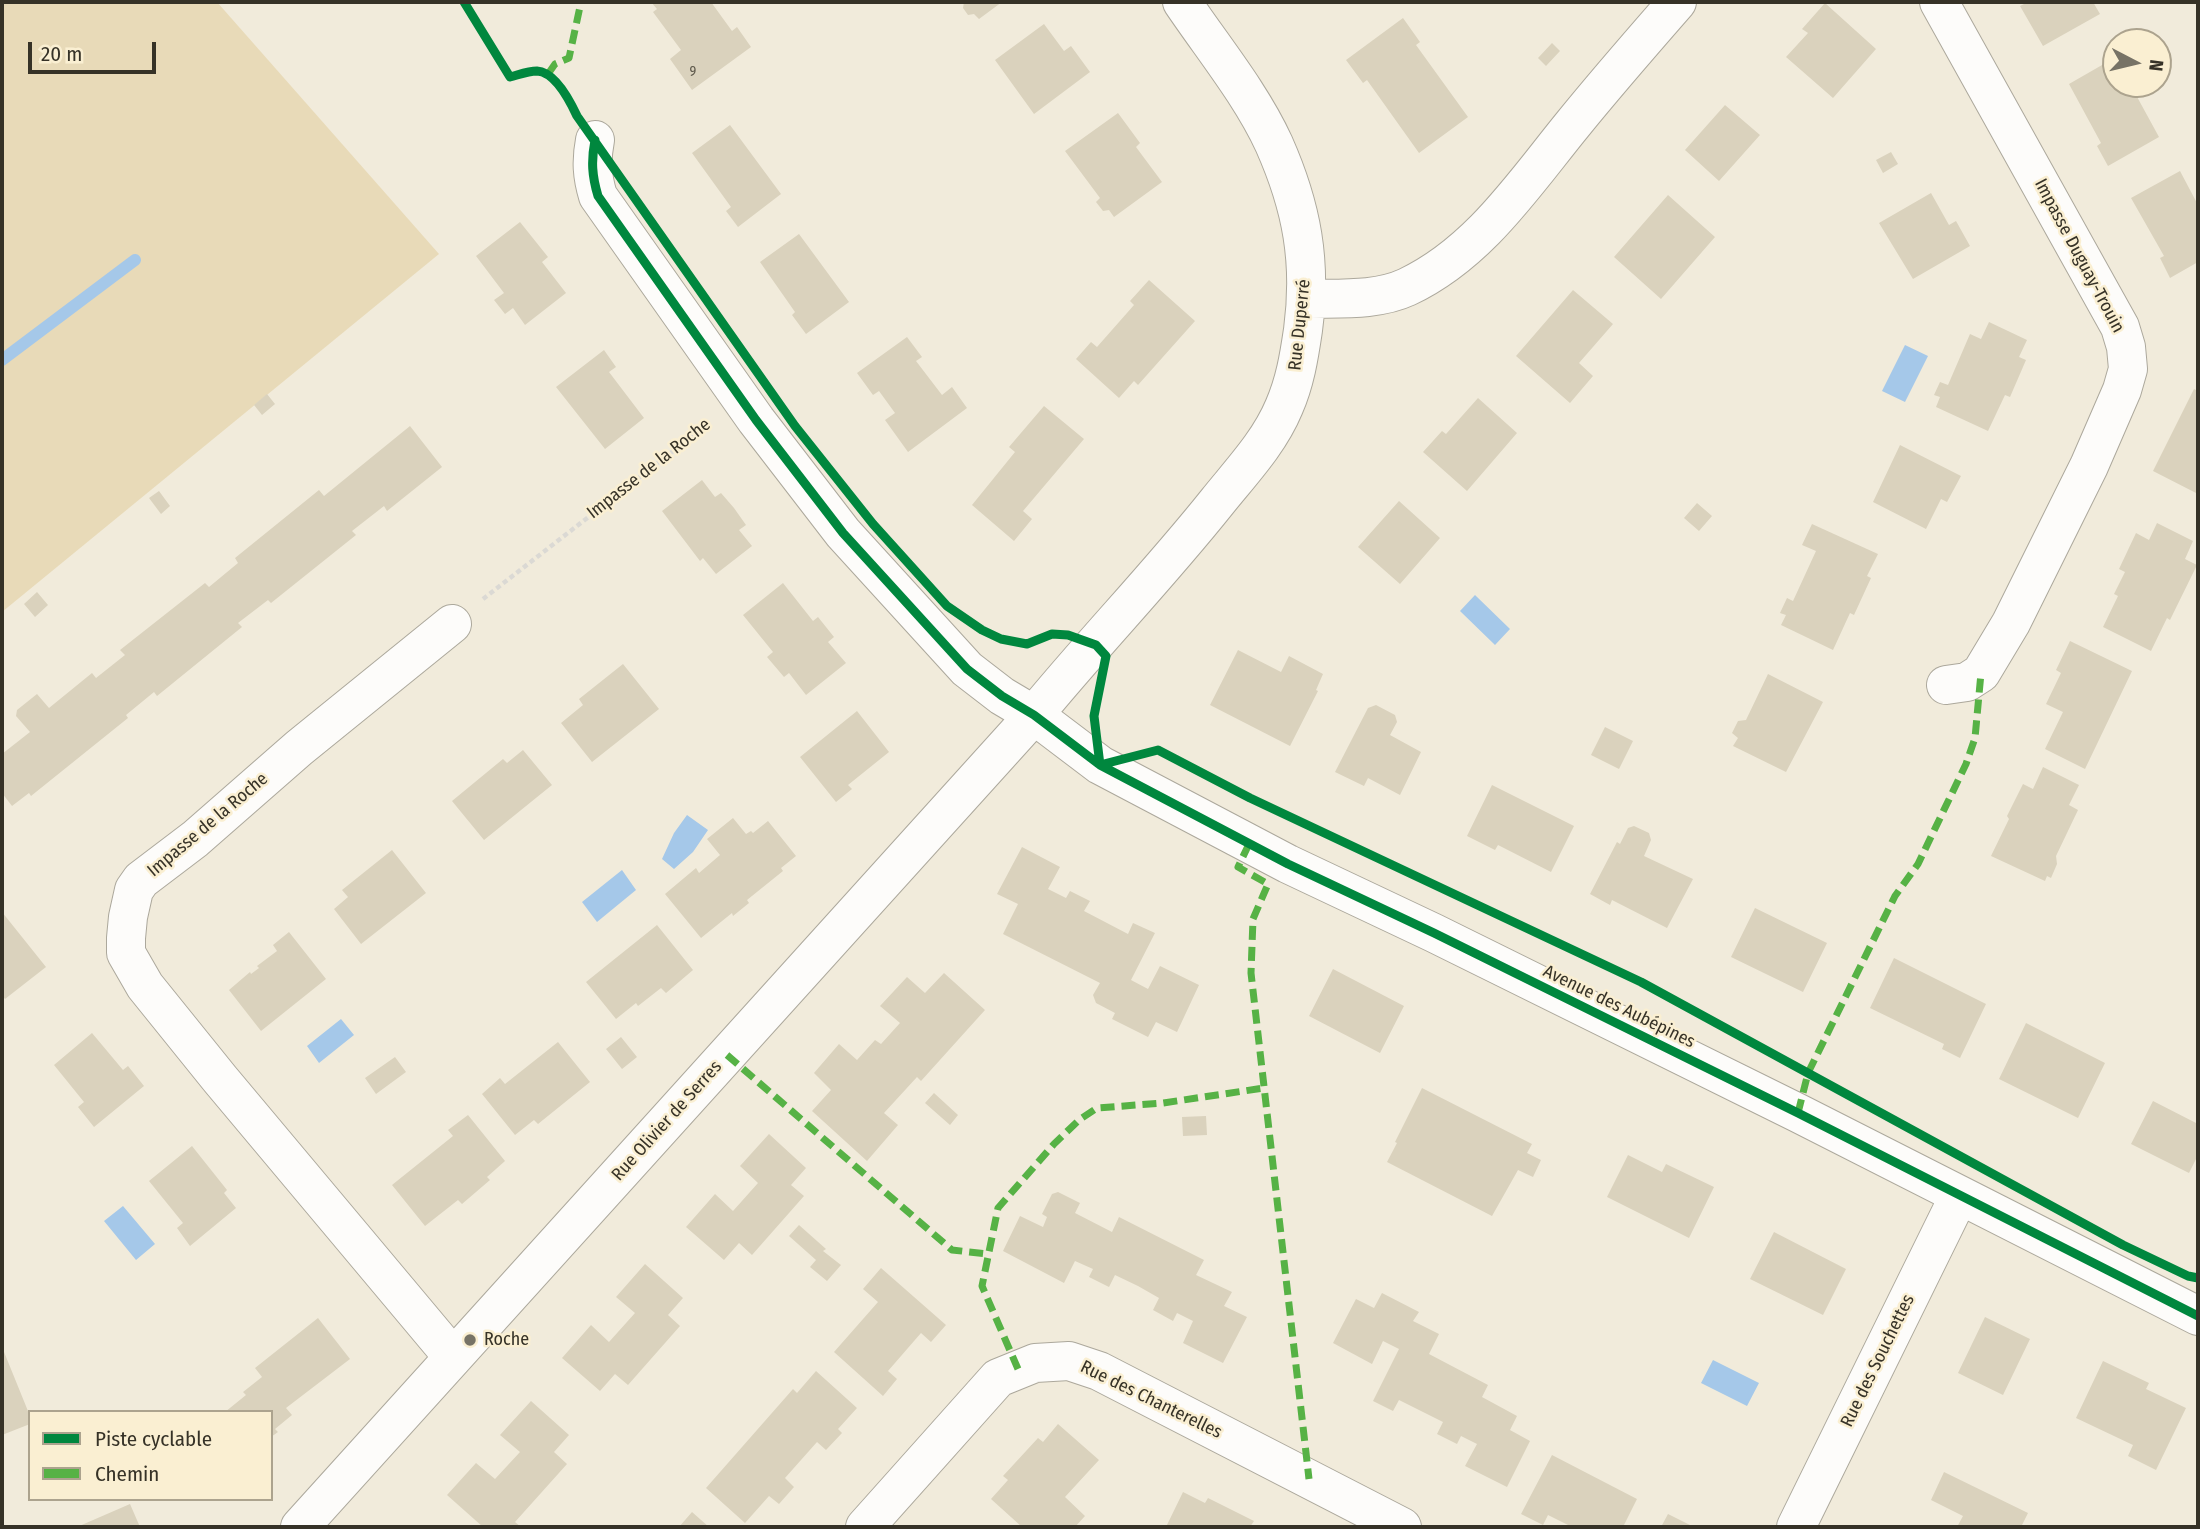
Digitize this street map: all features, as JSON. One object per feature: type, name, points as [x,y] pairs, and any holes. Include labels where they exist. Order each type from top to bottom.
[{"type":"street","name":"Rue Duperré","points":[[1034,715],[1077,662],[1096,645],[1172,559],[1262,446],[1283,409],[1297,370],[1307,299],[1305,247],[1294,196],[1273,143],[1249,100],[1182,2]]},
{"type":"street","points":[[1307,299],[1366,298],[1405,288],[1433,272],[1487,230],[1601,89],[1677,2]]},
{"type":"street","name":"Impasse Duguay-Trouin","points":[[1938,2],[2120,327],[2126,347],[2128,369],[2122,390],[2089,466],[2011,623],[1980,673],[1967,682],[1946,685]]},
{"type":"street","name":"Avenue des Aubépines","points":[[595,140],[591,159],[592,176],[598,196],[741,398],[843,533],[967,669],[1002,696],[1034,715],[1100,765],[1278,859],[1798,1113],[2198,1316]]},
{"type":"street","name":"Impasse de la Roche","points":[[452,624],[299,748],[195,839],[141,880],[134,890],[126,938],[127,953],[145,986],[453,1357]]},
{"type":"street","name":"Rue Olivier de Serres","points":[[300,1527],[1034,715]]},
{"type":"street","name":"Rue des Souchettes","points":[[1796,1527],[1959,1196]]},
{"type":"street","name":"Rue des Chanterelles","points":[[865,1527],[998,1378],[1035,1363],[1069,1361],[1099,1371],[1402,1527]]},
{"type":"shaded area","points":[[2,2],[217,2],[439,254],[2,612]]},
{"type":"water","points":[[1905,345],[1928,356],[1905,402],[1882,391]]},
{"type":"water","points":[[1475,595],[1510,629],[1495,645],[1460,611]]},
{"type":"water","points":[[687,815],[708,830],[693,852],[674,869],[662,859],[674,833]]},
{"type":"water","points":[[622,870],[636,890],[597,922],[582,902]]},
{"type":"water","points":[[341,1019],[354,1035],[319,1063],[307,1046]]},
{"type":"water","points":[[123,1206],[155,1244],[136,1260],[104,1221]]},
{"type":"water","points":[[1713,1360],[1759,1383],[1747,1406],[1701,1383]]},
{"type":"building","points":[[651,2],[711,2],[732,31],[737,27],[751,47],[692,90],[670,59],[681,50],[653,12],[657,9]]},
{"type":"building","points":[[964,2],[1002,2],[979,19],[974,14],[968,15],[963,8]]},
{"type":"building","points":[[2023,2],[2093,2],[2100,14],[2043,46],[2020,6]]},
{"type":"building","points":[[1825,3],[1876,49],[1833,98],[1786,57],[1808,33],[1802,29]]},
{"type":"building","points":[[1403,18],[1420,42],[1416,45],[1468,117],[1419,153],[1367,80],[1363,83],[1346,60]]},
{"type":"building","points":[[1044,24],[1064,51],[1071,46],[1090,72],[1034,114],[995,60]]},
{"type":"building","points":[[1552,43],[1560,51],[1546,66],[1538,58]]},
{"type":"building","points":[[2102,65],[2102,98],[2138,98],[2159,137],[2108,166],[2097,146],[2101,143],[2069,84]]},
{"type":"building","points":[[1725,105],[1760,135],[1719,181],[1685,150]]},
{"type":"building","points":[[1118,113],[1140,143],[1136,147],[1162,182],[1114,217],[1109,210],[1103,211],[1096,202],[1100,198],[1065,151]]},
{"type":"building","points":[[730,125],[781,194],[738,227],[726,211],[731,207],[692,153]]},
{"type":"building","points":[[1891,152],[1898,164],[1883,173],[1876,160]]},
{"type":"building","points":[[2180,171],[2198,205],[2198,262],[2170,278],[2160,258],[2164,256],[2131,198]]},
{"type":"building","points":[[1931,193],[1949,225],[1956,221],[1970,246],[1913,279],[1879,223]]},
{"type":"building","points":[[1668,195],[1715,237],[1661,299],[1614,257]]},
{"type":"building","points":[[520,222],[548,257],[542,262],[566,293],[525,325],[513,308],[505,314],[494,300],[504,293],[476,256]]},
{"type":"building","points":[[799,234],[849,302],[806,334],[792,315],[795,312],[760,262]]},
{"type":"building","points":[[1149,280],[1195,321],[1138,385],[1134,381],[1119,398],[1076,359],[1091,342],[1097,347],[1134,305],[1130,301]]},
{"type":"building","points":[[1573,290],[1613,324],[1579,363],[1593,376],[1570,403],[1516,356]]},
{"type":"building","points":[[1989,322],[2027,340],[2019,357],[2026,360],[2010,397],[2005,395],[1988,431],[1936,407],[1940,397],[1934,395],[1940,382],[1948,385],[1970,334],[1981,339]]},
{"type":"building","points":[[907,337],[922,357],[916,361],[942,395],[952,387],[967,408],[908,452],[885,420],[895,413],[879,391],[873,395],[857,373]]},
{"type":"building","points":[[604,350],[616,367],[609,372],[644,418],[605,449],[556,387]]},
{"type":"building","points":[[2198,386],[2198,494],[2153,471],[2194,389]]},
{"type":"building","points":[[267,394],[275,404],[262,415],[254,405]]},
{"type":"building","points":[[1478,398],[1517,433],[1467,491],[1423,452],[1442,431],[1446,434]]},
{"type":"building","points":[[1044,406],[1084,439],[1023,511],[1032,519],[1014,541],[972,505],[1015,452],[1009,447]]},
{"type":"building","points":[[410,426],[442,467],[387,511],[384,506],[352,531],[356,535],[271,603],[268,600],[238,623],[242,627],[157,696],[154,692],[126,715],[128,718],[31,796],[29,793],[12,806],[2,793],[2,754],[30,732],[16,716],[17,710],[37,694],[49,708],[92,673],[96,678],[125,655],[120,650],[205,583],[209,587],[238,563],[235,558],[319,490],[324,496]]},
{"type":"building","points":[[1900,445],[1961,476],[1947,502],[1941,499],[1926,529],[1873,502]]},
{"type":"building","points":[[702,480],[715,497],[721,493],[734,508],[746,525],[739,530],[752,546],[716,574],[703,558],[700,561],[662,511]]},
{"type":"building","points":[[159,491],[170,506],[161,514],[149,498]]},
{"type":"building","points":[[1399,501],[1440,538],[1400,584],[1358,547]]},
{"type":"building","points":[[1697,503],[1712,516],[1699,531],[1684,518]]},
{"type":"building","points":[[2157,523],[2193,541],[2185,559],[2197,565],[2170,620],[2167,618],[2151,651],[2103,627],[2118,596],[2114,594],[2125,572],[2119,569],[2136,533],[2149,540]]},
{"type":"building","points":[[1812,524],[1878,554],[1867,576],[1871,578],[1854,615],[1850,613],[1833,650],[1781,625],[1786,615],[1780,613],[1787,598],[1793,601],[1816,551],[1802,545]]},
{"type":"building","points":[[783,583],[813,621],[818,617],[834,637],[828,642],[846,663],[806,695],[789,673],[784,677],[767,657],[773,652],[743,615]]},
{"type":"building","points":[[37,592],[48,605],[35,617],[24,604]]},
{"type":"building","points":[[2070,641],[2132,671],[2085,769],[2045,749],[2063,712],[2046,704],[2061,673],[2056,670]]},
{"type":"building","points":[[1238,650],[1281,672],[1289,656],[1323,674],[1316,690],[1318,691],[1290,746],[1210,705]]},
{"type":"building","points":[[623,664],[659,709],[592,762],[561,723],[583,705],[579,699]]},
{"type":"building","points":[[1768,674],[1823,702],[1786,772],[1733,746],[1738,738],[1732,733],[1738,721],[1746,720]]},
{"type":"building","points":[[1376,705],[1395,715],[1397,722],[1390,735],[1421,752],[1400,795],[1368,778],[1364,786],[1335,772],[1368,708]]},
{"type":"building","points":[[857,711],[889,752],[848,785],[852,789],[836,802],[800,757]]},
{"type":"building","points":[[1605,727],[1633,741],[1619,769],[1591,755]]},
{"type":"building","points":[[523,750],[552,785],[484,840],[452,801],[503,759],[507,763]]},
{"type":"building","points":[[2043,767],[2079,785],[2069,805],[2078,810],[2056,856],[2057,864],[2051,878],[2047,876],[2045,881],[1991,856],[2023,784],[2033,789]]},
{"type":"building","points":[[1492,785],[1574,826],[1551,872],[1498,845],[1495,850],[1467,836]]},
{"type":"building","points":[[733,818],[746,834],[751,831],[753,833],[768,821],[796,856],[781,868],[783,871],[747,900],[749,903],[701,938],[665,894],[696,868],[699,873],[720,855],[707,839]]},
{"type":"building","points":[[1634,826],[1649,833],[1651,840],[1644,856],[1693,879],[1667,928],[1612,900],[1610,905],[1590,894],[1617,842],[1620,844],[1628,828]]},
{"type":"building","points":[[1022,847],[1060,867],[1048,889],[1066,898],[1070,891],[1090,901],[1084,911],[1128,934],[1133,923],[1155,933],[1131,980],[1148,989],[1160,966],[1199,985],[1177,1032],[1156,1022],[1148,1037],[1112,1019],[1115,1013],[1096,1003],[1093,995],[1100,983],[1003,934],[1018,904],[997,894]]},
{"type":"building","points":[[392,850],[426,893],[361,944],[334,909],[348,897],[342,890]]},
{"type":"building","points":[[1755,908],[1827,943],[1803,992],[1731,957]]},
{"type":"building","points":[[2,912],[46,967],[5,999],[2,995]]},
{"type":"building","points":[[657,925],[693,970],[666,993],[661,988],[616,1019],[586,982]]},
{"type":"building","points":[[289,932],[326,979],[261,1031],[229,990],[277,951],[273,945]]},
{"type":"building","points":[[1894,958],[1986,1004],[1960,1058],[1942,1049],[1944,1044],[1870,1008]]},
{"type":"building","points":[[1333,969],[1404,1006],[1380,1053],[1309,1016]]},
{"type":"building","points":[[944,973],[985,1010],[921,1081],[917,1077],[884,1113],[898,1125],[867,1161],[812,1111],[831,1090],[814,1073],[839,1044],[857,1060],[875,1040],[881,1044],[900,1023],[880,1006],[907,977],[925,993]]},
{"type":"building","points":[[2026,1023],[2105,1063],[2078,1118],[1999,1079]]},
{"type":"building","points":[[92,1033],[123,1070],[128,1066],[144,1086],[94,1127],[78,1107],[84,1102],[54,1065]]},
{"type":"building","points":[[621,1037],[637,1057],[622,1069],[606,1049]]},
{"type":"building","points":[[558,1042],[590,1082],[538,1124],[534,1120],[515,1135],[482,1094],[500,1078],[505,1084]]},
{"type":"building","points":[[395,1057],[406,1072],[376,1094],[365,1078]]},
{"type":"building","points":[[1422,1088],[1532,1144],[1527,1153],[1541,1160],[1533,1177],[1518,1170],[1492,1216],[1387,1162]]},
{"type":"building","points":[[934,1093],[958,1115],[950,1125],[925,1103]]},
{"type":"building","points":[[2153,1101],[2198,1124],[2198,1155],[2189,1173],[2131,1144]]},
{"type":"building","points":[[468,1115],[505,1161],[487,1177],[490,1180],[462,1204],[458,1200],[425,1226],[392,1185],[453,1136],[448,1130]]},
{"type":"building","points":[[1206,1116],[1207,1135],[1183,1136],[1182,1117]]},
{"type":"building","points":[[769,1134],[806,1168],[791,1185],[804,1196],[752,1255],[739,1243],[724,1260],[686,1227],[715,1194],[733,1211],[758,1183],[740,1166]]},
{"type":"building","points":[[192,1146],[227,1190],[224,1193],[236,1208],[190,1246],[177,1228],[183,1223],[149,1181]]},
{"type":"building","points":[[1628,1155],[1662,1172],[1666,1164],[1714,1187],[1689,1238],[1607,1197]]},
{"type":"building","points":[[1058,1192],[1080,1203],[1075,1213],[1112,1232],[1119,1217],[1204,1260],[1196,1275],[1232,1292],[1224,1306],[1247,1317],[1223,1363],[1183,1343],[1193,1321],[1177,1313],[1173,1321],[1153,1310],[1159,1298],[1138,1286],[1115,1275],[1109,1287],[1089,1277],[1093,1269],[1075,1261],[1064,1283],[1003,1251],[1020,1216],[1043,1227],[1047,1217],[1042,1214],[1052,1194]]},
{"type":"building","points":[[799,1225],[826,1249],[823,1251],[841,1265],[827,1281],[810,1267],[816,1260],[789,1236]]},
{"type":"building","points":[[1774,1232],[1846,1269],[1823,1315],[1750,1279]]},
{"type":"building","points":[[645,1264],[683,1298],[668,1315],[680,1326],[628,1385],[615,1374],[600,1391],[562,1358],[591,1325],[609,1342],[635,1313],[616,1297]]},
{"type":"building","points":[[881,1268],[946,1325],[931,1342],[921,1333],[888,1371],[897,1379],[883,1396],[834,1352],[878,1302],[863,1289]]},
{"type":"building","points":[[1382,1293],[1419,1312],[1413,1321],[1439,1334],[1429,1354],[1488,1385],[1482,1397],[1517,1416],[1510,1430],[1530,1441],[1507,1487],[1465,1466],[1477,1444],[1461,1436],[1457,1444],[1437,1434],[1443,1422],[1399,1400],[1393,1411],[1373,1401],[1399,1349],[1383,1341],[1372,1364],[1333,1343],[1356,1299],[1374,1308]]},
{"type":"building","points":[[1985,1317],[2030,1339],[2003,1395],[1958,1373]]},
{"type":"building","points":[[318,1318],[350,1359],[286,1408],[292,1415],[275,1429],[278,1432],[273,1436],[273,1410],[227,1410],[246,1395],[243,1392],[262,1377],[255,1368]]},
{"type":"building","points":[[2,1347],[28,1411],[28,1425],[2,1435]]},
{"type":"building","points":[[2103,1361],[2149,1383],[2146,1389],[2186,1408],[2156,1470],[2128,1456],[2133,1445],[2076,1418]]},
{"type":"building","points":[[816,1371],[857,1408],[838,1429],[842,1433],[826,1450],[817,1442],[785,1478],[794,1487],[779,1504],[769,1496],[745,1523],[706,1488],[793,1389],[797,1393]]},
{"type":"building","points":[[531,1401],[569,1435],[554,1452],[567,1464],[515,1522],[521,1527],[483,1527],[447,1495],[476,1463],[495,1479],[520,1452],[500,1435]]},
{"type":"building","points":[[1058,1424],[1099,1460],[1065,1497],[1085,1516],[1075,1527],[1022,1527],[991,1499],[1008,1480],[1003,1476],[1038,1438],[1043,1442]]},
{"type":"building","points":[[1552,1455],[1637,1499],[1623,1527],[1572,1527],[1548,1515],[1543,1525],[1521,1514]]},
{"type":"building","points":[[1944,1472],[2028,1513],[2021,1527],[1957,1527],[1963,1516],[1931,1500]]},
{"type":"building","points":[[1183,1492],[1205,1503],[1208,1498],[1254,1521],[1250,1527],[1166,1527]]},
{"type":"building","points":[[130,1504],[140,1527],[77,1527]]},
{"type":"building","points":[[692,1512],[709,1527],[679,1527]]},
{"type":"building","points":[[1668,1514],[1694,1527],[1661,1527]]},
{"type":"waterway","points":[[2,360],[135,260]]},
{"type":"marked path","points":[[548,74],[555,64],[569,58],[581,2]]},
{"type":"marked path","points":[[1798,1113],[1808,1073],[1895,896],[1918,864],[1966,764],[1975,738],[1981,673]]},
{"type":"marked path","points":[[1249,844],[1238,867],[1268,884],[1253,919],[1251,973],[1309,1479]]},
{"type":"marked path","points":[[727,1055],[952,1250],[988,1254]]},
{"type":"marked path","points":[[1018,1369],[982,1286],[998,1208],[1054,1144],[1079,1120],[1097,1108],[1163,1103],[1264,1088]]},
{"type":"cycle path","points":[[464,2],[510,77],[537,71],[550,76],[561,88],[577,116],[795,426],[873,524],[947,606],[982,630],[1001,639],[1027,644],[1052,634],[1068,635],[1096,645],[1106,656],[1094,716],[1100,765],[1158,750],[1250,798],[1641,982],[2123,1245],[2188,1276],[2198,1278]]},
{"type":"cycle path","points":[[595,140],[593,168],[598,196],[756,420],[843,533],[967,669],[1002,696],[1034,715],[1100,765],[1288,864],[1798,1113],[2198,1316]]},
{"type":"place","name":"Roche","points":[[470,1340]]}]
